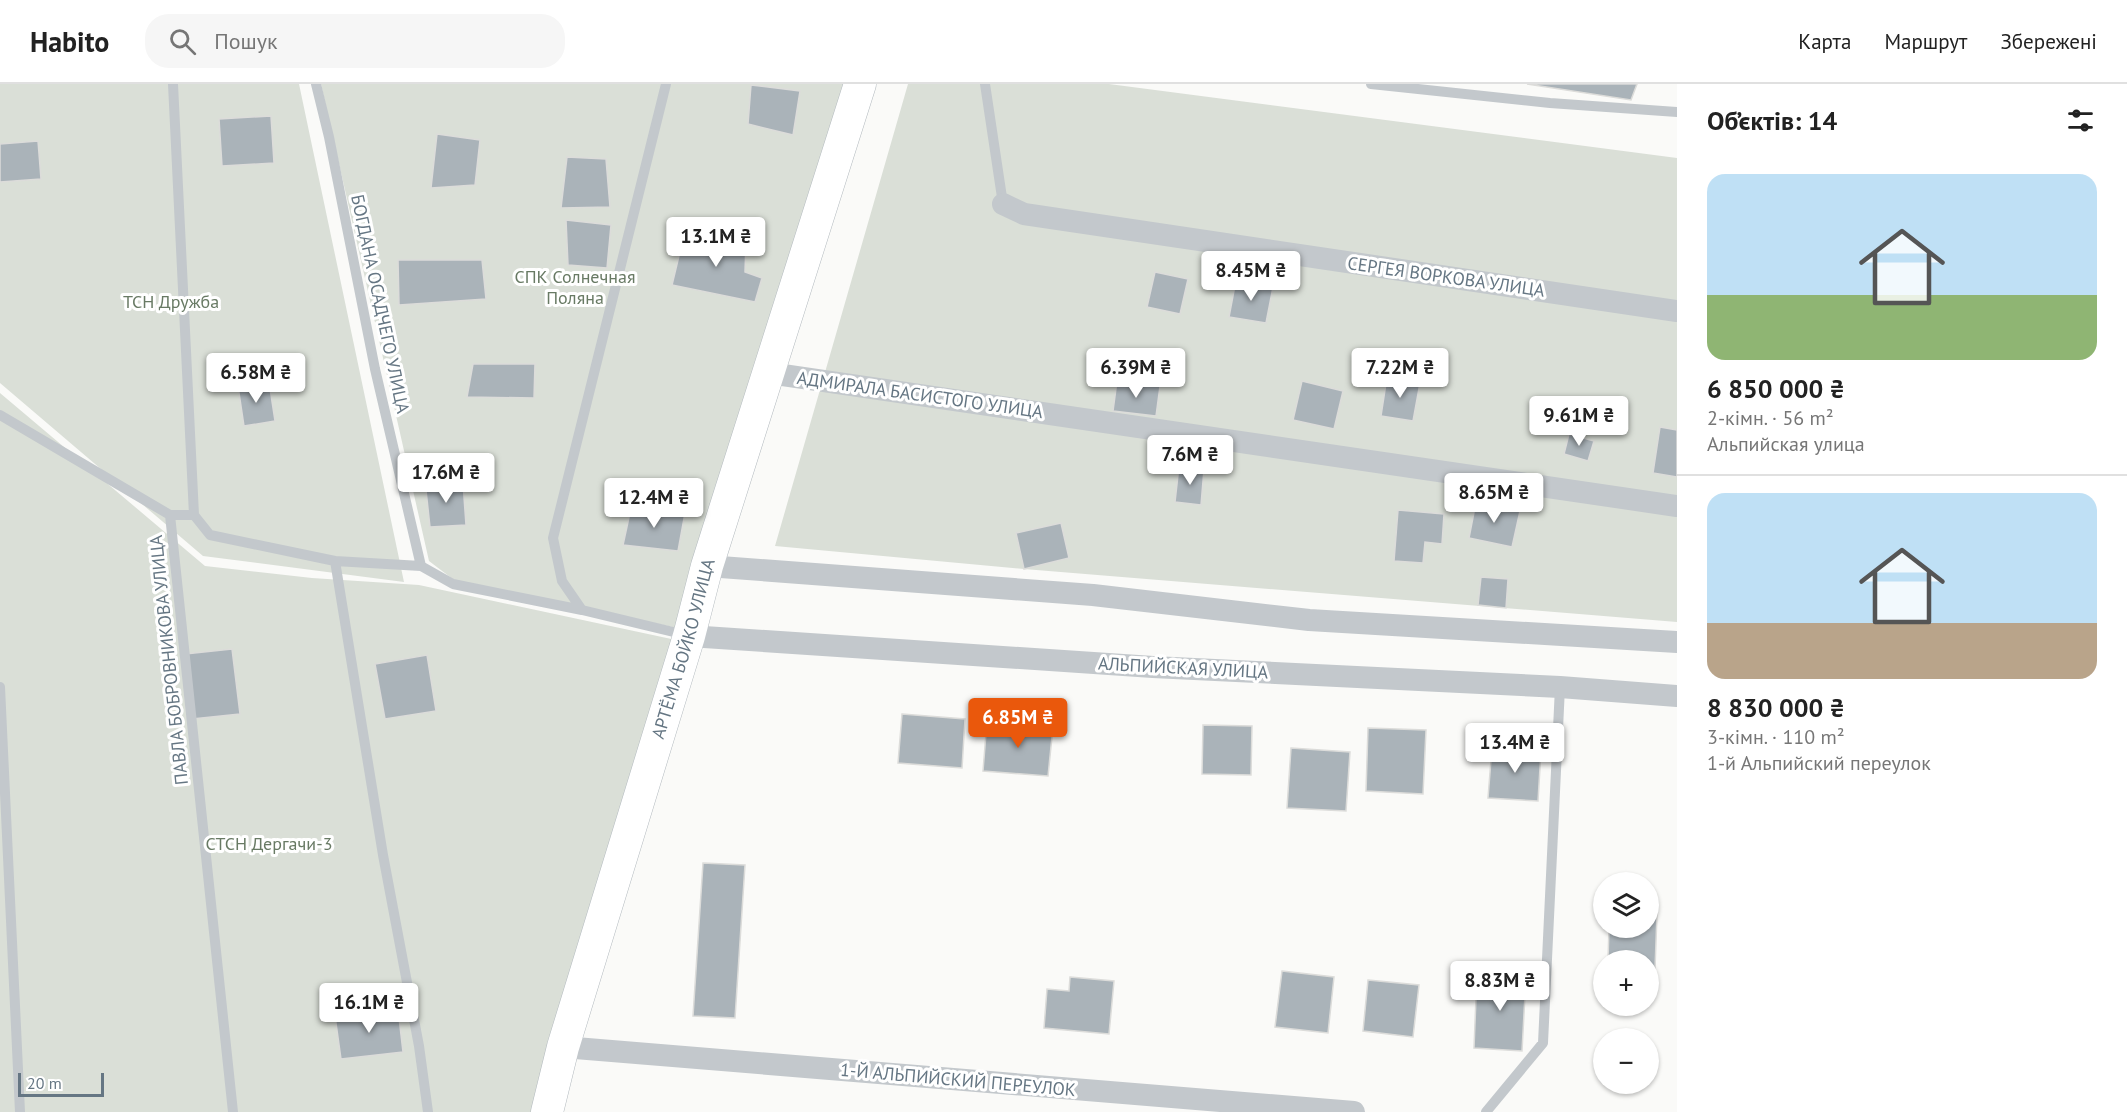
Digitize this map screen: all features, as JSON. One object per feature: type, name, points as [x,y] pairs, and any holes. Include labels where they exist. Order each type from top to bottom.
[{"type":"main road","name":"АРТЁМА БОЙКО УЛИЦА","points":[[547,1112],[563,1047],[689,636],[706,566],[860,84]]},
{"type":"street","name":"СЕРГЕЯ ВОРКОВА УЛИЦА","points":[[1003,204],[1024,214],[1677,311]]},
{"type":"street","name":"АДМИРАЛА БАСИСТОГО УЛИЦА","points":[[769,373],[1677,506]]},
{"type":"street","points":[[706,566],[1093,595],[1309,620],[1677,642]]},
{"type":"street","name":"АЛЬПИЙСКАЯ УЛИЦА","points":[[689,636],[1153,667],[1560,687],[1677,696]]},
{"type":"street","name":"1-Й АЛЬПИЙСКИЙ ПЕРЕУЛОК","points":[[563,1047],[1354,1112]]},
{"type":"lane","points":[[173,84],[194,515],[210,535],[335,561],[421,566],[453,584],[582,610],[689,636]]},
{"type":"lane","name":"БОГДАНА ОСАДЧЕГО УЛИЦА","points":[[316,84],[330,137],[375,369],[421,566]]},
{"type":"lane","points":[[582,610],[562,581],[553,538],[666,84]]},
{"type":"lane","points":[[985,84],[1003,204]]},
{"type":"lane","points":[[1371,84],[1550,103],[1677,112]]},
{"type":"lane","points":[[0,415],[170,515]]},
{"type":"lane","name":"ПАВЛА БОБРОВНИКОВА УЛИЦА","points":[[194,515],[170,515],[233,1112]]},
{"type":"lane","points":[[335,561],[383,855],[419,1046],[428,1112]]},
{"type":"lane","points":[[0,687],[20,1112]]},
{"type":"lane","points":[[1486,1112],[1543,1043],[1560,687]]},
{"type":"green space","name":"ТСН Дружба","points":[[0,84],[299,84],[404,582],[203,556],[0,383]]},
{"type":"green space","name":"СПК Солнечная Поляна","points":[[321,84],[852,84],[682,629],[454,580],[429,561]]},
{"type":"green space","points":[[908,84],[1109,84],[1677,158],[1677,622],[1024,569],[775,546]]},
{"type":"green space","name":"СТСН Дергачи-3","points":[[0,393],[205,566],[312,578],[419,585],[676,640],[534,1112],[0,1112]]},
{"type":"building","points":[[1527,84],[1637,84],[1631,100]]},
{"type":"building","points":[[751,85],[800,91],[793,135],[748,124]]},
{"type":"building","points":[[271,116],[274,163],[222,166],[219,119]]},
{"type":"building","points":[[437,134],[480,140],[475,185],[431,188]]},
{"type":"building","points":[[38,141],[41,179],[0,182],[0,144]]},
{"type":"building","points":[[567,157],[606,159],[610,207],[561,208]]},
{"type":"building","points":[[566,220],[611,225],[607,268],[568,265]]},
{"type":"building","points":[[684,235],[746,242],[745,272],[762,278],[755,302],[672,285]]},
{"type":"building","points":[[398,260],[482,260],[486,299],[399,305]]},
{"type":"building","points":[[1155,272],[1188,279],[1180,314],[1147,307]]},
{"type":"building","points":[[1236,280],[1273,287],[1266,323],[1229,317]]},
{"type":"building","points":[[473,364],[535,364],[534,398],[467,397]]},
{"type":"building","points":[[1387,377],[1420,383],[1413,421],[1381,416]]},
{"type":"building","points":[[1117,381],[1160,386],[1156,416],[1113,411]]},
{"type":"building","points":[[1302,381],[1343,391],[1334,429],[1293,420]]},
{"type":"building","points":[[269,382],[275,421],[244,426],[238,386]]},
{"type":"building","points":[[1660,427],[1677,430],[1677,477],[1653,473]]},
{"type":"building","points":[[1569,434],[1594,441],[1588,461],[1564,454]]},
{"type":"building","points":[[1179,466],[1204,469],[1201,505],[1175,502]]},
{"type":"building","points":[[425,481],[463,483],[466,525],[430,527]]},
{"type":"building","points":[[1476,502],[1520,511],[1512,547],[1469,538]]},
{"type":"building","points":[[631,508],[685,513],[678,551],[623,545]]},
{"type":"building","points":[[1398,510],[1444,514],[1442,544],[1425,542],[1423,563],[1394,561]]},
{"type":"building","points":[[1061,523],[1069,558],[1024,569],[1016,533]]},
{"type":"building","points":[[1481,577],[1508,579],[1506,608],[1478,605]]},
{"type":"building","points":[[232,649],[240,714],[192,719],[185,654]]},
{"type":"building","points":[[427,655],[436,711],[385,719],[375,664]]},
{"type":"building","points":[[902,714],[965,719],[962,768],[898,763]]},
{"type":"building","points":[[987,721],[1053,727],[1048,776],[983,771]]},
{"type":"building","points":[[1203,725],[1252,726],[1251,775],[1202,774]]},
{"type":"building","points":[[1368,728],[1426,730],[1423,794],[1366,791]]},
{"type":"building","points":[[1492,747],[1541,751],[1538,801],[1488,798]]},
{"type":"building","points":[[1291,748],[1350,752],[1346,811],[1287,808]]},
{"type":"building","points":[[703,863],[745,865],[735,1018],[693,1016]]},
{"type":"building","points":[[1609,938],[1656,938],[1656,950],[1608,950]]},
{"type":"building","points":[[1282,971],[1334,977],[1328,1033],[1275,1027]]},
{"type":"building","points":[[1477,973],[1526,976],[1522,1051],[1474,1048]]},
{"type":"building","points":[[1070,977],[1114,981],[1109,1034],[1044,1028],[1047,989],[1069,991]]},
{"type":"building","points":[[1368,980],[1419,985],[1413,1037],[1363,1031]]},
{"type":"building","points":[[398,1009],[403,1052],[341,1059],[335,1016]]}]
